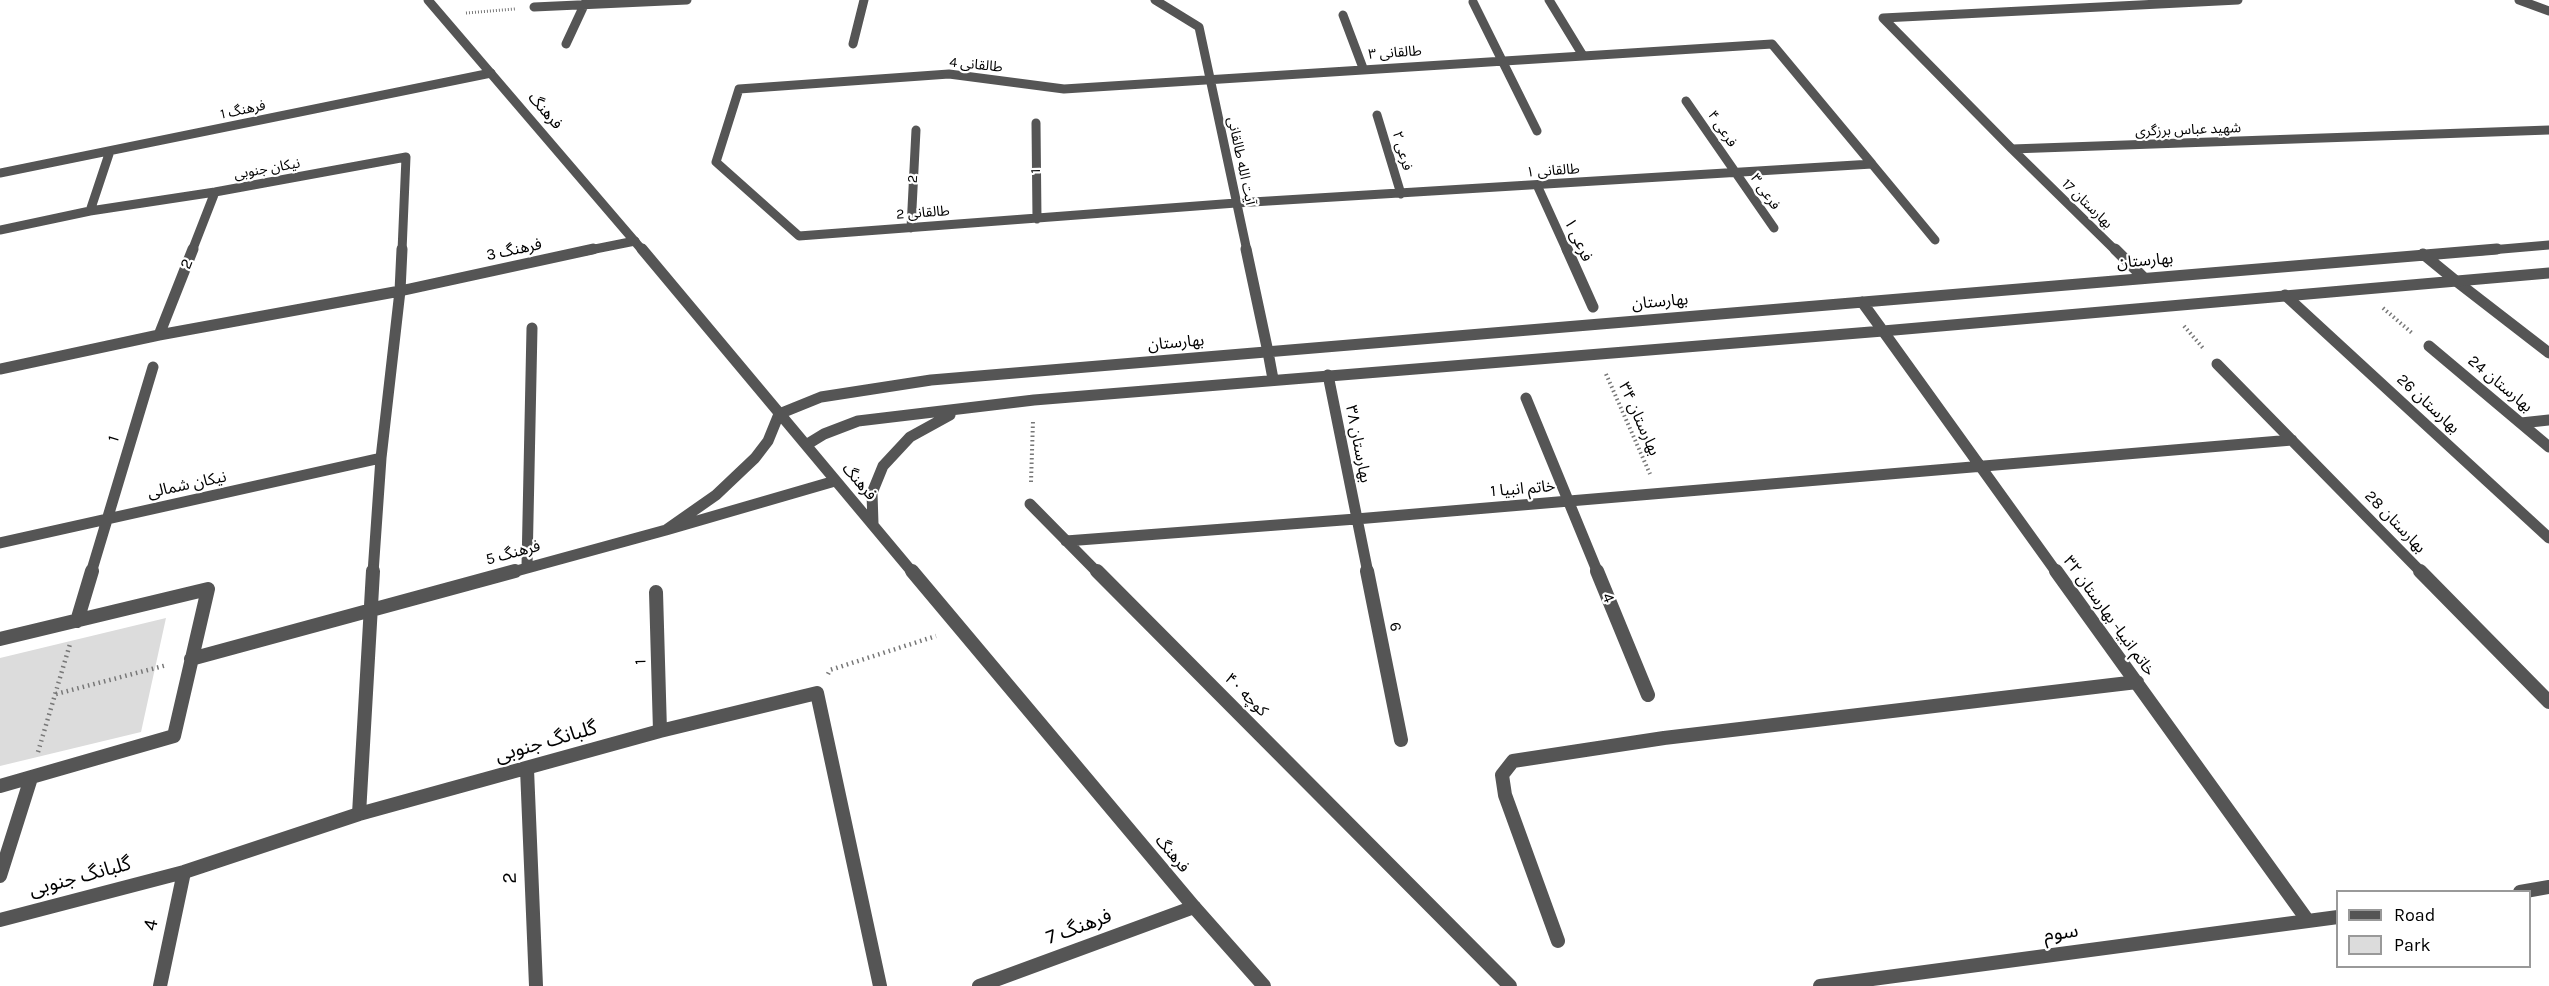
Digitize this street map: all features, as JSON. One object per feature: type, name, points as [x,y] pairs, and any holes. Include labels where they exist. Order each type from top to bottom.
[{"type":"street","name":"فرهنگ","points":[[428,0],[636,242],[1194,907],[1264,986]]},
{"type":"street","points":[[534,7],[586,2],[687,0]]},
{"type":"street","points":[[853,44],[864,0]]},
{"type":"street","name":"آیت الله طالقانی","points":[[1155,0],[1199,27],[1273,380]]},
{"type":"street","points":[[1549,0],[1582,54]]},
{"type":"street","points":[[2012,149],[1883,18],[2238,0]]},
{"type":"street","points":[[2518,0],[2549,11]]},
{"type":"street","points":[[566,44],[586,2]]},
{"type":"street","points":[[1473,2],[1537,131]]},
{"type":"street","points":[[1343,15],[1363,68]]},
{"type":"street","name":"طالقانی ۳","points":[[1210,78],[1772,44],[1872,164]]},
{"type":"street","name":"فرهنگ 1","points":[[0,173],[491,73]]},
{"type":"street","name":"طالقانی 4","points":[[739,89],[950,74],[1064,89],[1210,78]]},
{"type":"street","name":"طالقانی 2","points":[[739,89],[716,162],[799,236],[1236,203]]},
{"type":"street","name":"فرعی ۴","points":[[1686,101],[1735,173]]},
{"type":"street","name":"فرعی ۲","points":[[1377,115],[1401,194]]},
{"type":"street","name":"1","points":[[1036,123],[1037,219]]},
{"type":"street","name":"2","points":[[911,228],[916,130]]},
{"type":"street","name":"شهید عباس برزگری","points":[[2012,149],[2549,130]]},
{"type":"street","name":"بهارستان 17","points":[[2012,149],[2144,278]]},
{"type":"street","points":[[90,211],[110,151]]},
{"type":"street","name":"نیکان جنوبی","points":[[0,230],[90,211],[215,192],[406,157],[400,291]]},
{"type":"street","points":[[1872,164],[1935,240]]},
{"type":"street","name":"طالقانی ۱","points":[[1236,203],[1872,164]]},
{"type":"street","name":"فرعی ۳","points":[[1735,173],[1774,228]]},
{"type":"street","name":"فرعی ۱","points":[[1537,185],[1593,307]]},
{"type":"street","name":"2","points":[[159,335],[215,192]]},
{"type":"street","name":"فرهنگ 3","points":[[0,369],[159,335],[400,291],[529,262],[636,242]]},
{"type":"street","name":"بهارستان","points":[[779,414],[821,397],[931,380],[2549,245]]},
{"type":"street","points":[[2423,254],[2549,353]]},
{"type":"street","points":[[806,445],[824,434],[858,421],[1034,400],[1883,331],[2165,304],[2549,273]]},
{"type":"street","points":[[359,814],[381,458],[400,291]]},
{"type":"street","name":"بهارستان 26","points":[[2285,295],[2549,538]]},
{"type":"street","name":"خاتم انبیا- بهارستان ۳۲","points":[[1862,302],[2308,921]]},
{"type":"street","points":[[527,566],[532,328]]},
{"type":"street","name":"بهارستان 24","points":[[2429,346],[2549,447]]},
{"type":"street","name":"بهارستان 28","points":[[2217,364],[2549,702]]},
{"type":"street","name":"1","points":[[107,519],[153,368]]},
{"type":"street","name":"بهارستان ۳۸","points":[[1328,375],[1356,519]]},
{"type":"street","name":"4","points":[[1526,398],[1648,695]]},
{"type":"street","points":[[873,524],[872,493],[883,466],[910,437],[932,422],[964,408]]},
{"type":"street","name":"فرهنگ 5","points":[[666,530],[716,495],[755,458],[768,441],[779,414]]},
{"type":"street","points":[[2521,423],[2549,420]]},
{"type":"street","name":"خاتم انبیا 1","points":[[1066,541],[1568,502],[2292,440]]},
{"type":"street","name":"نیکان شمالی","points":[[0,543],[381,458]]},
{"type":"street","name":"فرهنگ 5","points":[[191,659],[666,530],[835,481]]},
{"type":"street","name":"کوچه ۴۰","points":[[1030,504],[1510,986]]},
{"type":"street","points":[[77,621],[107,519]]},
{"type":"street","name":"6","points":[[1356,519],[1401,740]]},
{"type":"street","points":[[0,639],[208,589],[174,736],[0,786]]},
{"type":"street","name":"1","points":[[656,592],[660,731]]},
{"type":"street","points":[[1558,941],[1505,795],[1502,775],[1513,761],[1664,738],[2137,682]]},
{"type":"street","points":[[817,693],[880,986]]},
{"type":"street","name":"گلبانگ جنوبی","points":[[0,920],[184,872],[359,814],[660,731],[817,693]]},
{"type":"street","name":"2","points":[[527,769],[536,986]]},
{"type":"street","points":[[0,876],[31,778]]},
{"type":"street","name":"4","points":[[160,986],[184,872]]},
{"type":"street","points":[[2527,890],[2549,887]]},
{"type":"street","name":"فرهنگ 7","points":[[979,986],[1194,907]]},
{"type":"street","name":"سوم","points":[[1820,986],[2336,917]]},
{"type":"path","points":[[440,16],[534,7]]},
{"type":"path","points":[[2360,289],[2429,346]]},
{"type":"path","points":[[2165,304],[2217,364]]},
{"type":"path","name":"بهارستان ۳۴","points":[[1598,354],[1659,494]]},
{"type":"path","points":[[1030,504],[1034,400]]},
{"type":"path","points":[[31,778],[77,621]]},
{"type":"path","points":[[817,693],[831,670],[960,628]]},
{"type":"path","points":[[55,694],[191,659]]},
{"type":"green space","points":[[166,618],[141,732],[0,766],[0,658]]}]
